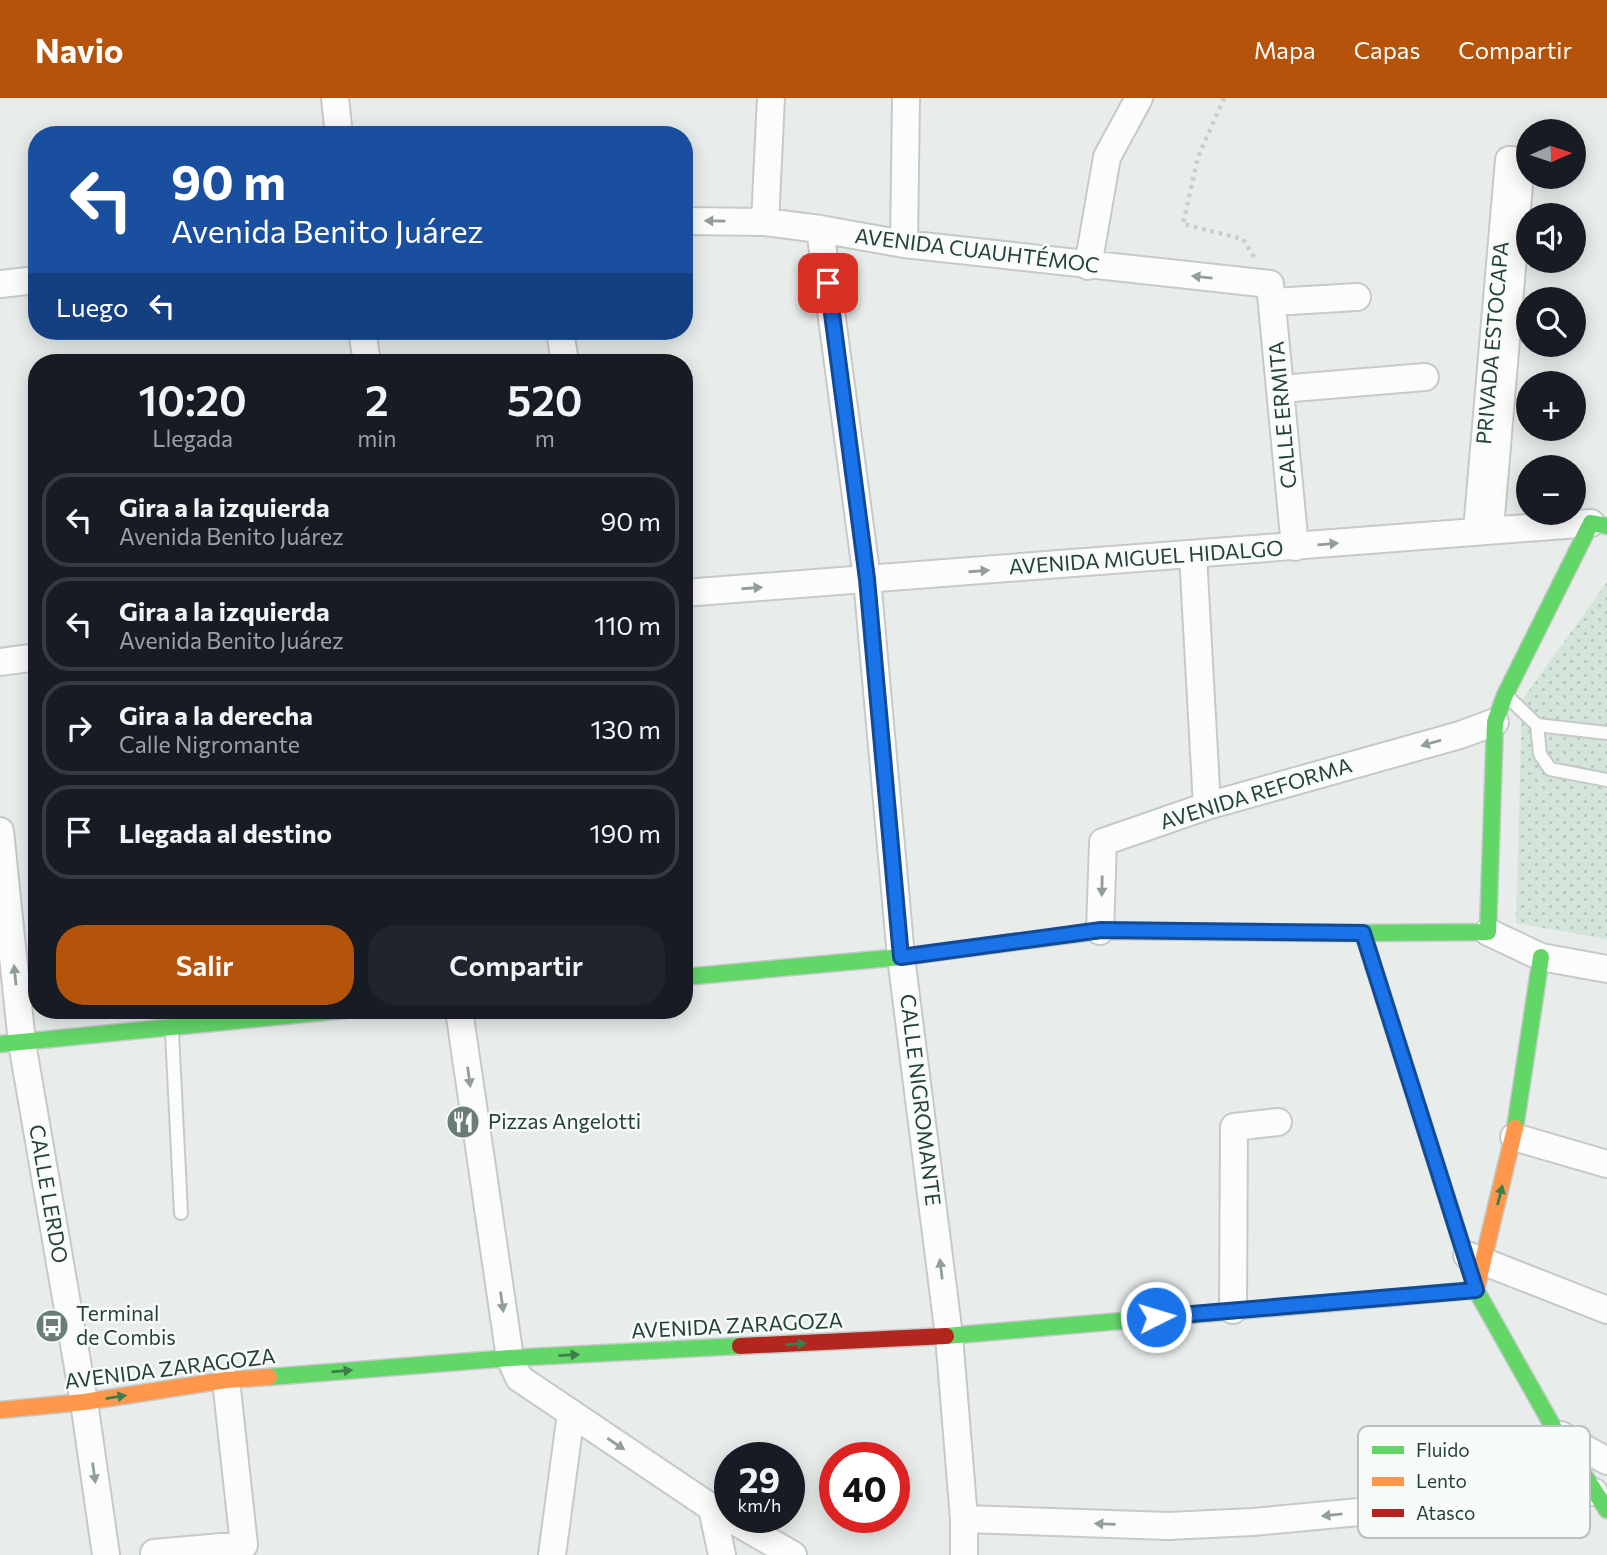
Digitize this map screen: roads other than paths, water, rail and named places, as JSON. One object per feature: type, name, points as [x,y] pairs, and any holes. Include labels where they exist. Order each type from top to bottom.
[{"type":"main road","points":[[693,976],[901,957],[1101,930],[1488,932],[1496,722],[1506,695],[1599,524]]},
{"type":"main road","points":[[1363,933],[1474,1258],[1476,1290],[1553,1426]]},
{"type":"main road","points":[[1474,1258],[1514,1137],[1541,957]]},
{"type":"main road","points":[[11,1044],[258,1019]]},
{"type":"main road","name":"AVENIDA ZARAGOZA","points":[[0,1410],[84,1402],[226,1380],[514,1368],[949,1336],[1476,1290]]},
{"type":"main road","points":[[1590,1484],[1601,1501]]},
{"type":"street","points":[[335,98],[338,126]]},
{"type":"street","points":[[765,222],[771,98]]},
{"type":"street","points":[[904,244],[906,98]]},
{"type":"street","points":[[1088,266],[1107,157],[1139,98]]},
{"type":"street","name":"PRIVADA ESTOCAPA","points":[[1508,160],[1521,161],[1484,529],[1508,160]]},
{"type":"street","name":"AVENIDA CUAUHTÉMOC","points":[[693,221],[765,222],[904,244],[1088,266],[1271,293],[1357,297]]},
{"type":"street","name":"CALLE NIGROMANTE","points":[[820,229],[867,579],[901,957],[949,1336],[964,1519],[964,1555]]},
{"type":"street","points":[[0,284],[28,281]]},
{"type":"street","name":"CALLE ERMITA","points":[[1271,293],[1294,547]]},
{"type":"street","points":[[1281,389],[1425,377]]},
{"type":"street","name":"AVENIDA MIGUEL HIDALGO","points":[[693,592],[1294,547],[1484,529],[1599,524]]},
{"type":"street","points":[[1193,555],[1207,806]]},
{"type":"street","points":[[0,662],[28,658]]},
{"type":"street","name":"AVENIDA REFORMA","points":[[1101,930],[1102,842],[1207,806],[1460,736],[1496,722]]},
{"type":"street","name":"CALLE LERDO","points":[[1,838],[11,1044],[84,1402],[106,1555]]},
{"type":"street","points":[[1488,932],[1541,957],[1607,969]]},
{"type":"street","points":[[460,1019],[514,1368],[571,1413],[712,1508],[793,1555]]},
{"type":"street","points":[[1233,1310],[1234,1127],[1278,1122]]},
{"type":"street","points":[[1514,1137],[1607,1164]]},
{"type":"street","points":[[1474,1258],[1607,1310]]},
{"type":"street","points":[[154,1553],[244,1545],[226,1380]]},
{"type":"street","points":[[552,1555],[571,1413]]},
{"type":"street","points":[[1590,1451],[1607,1461]]},
{"type":"street","points":[[712,1508],[722,1555]]},
{"type":"street","points":[[964,1519],[1168,1526],[1253,1522],[1358,1512]]},
{"type":"lane","points":[[1506,695],[1537,725],[1607,733]]},
{"type":"lane","points":[[1537,725],[1541,754],[1550,769],[1607,780]]},
{"type":"lane","points":[[172,1028],[181,1213]]},
{"type":"place","name":"Pizzas Angelotti","points":[[463,1122]]},
{"type":"place","name":"Terminal de Combis","points":[[52,1326]]}]
